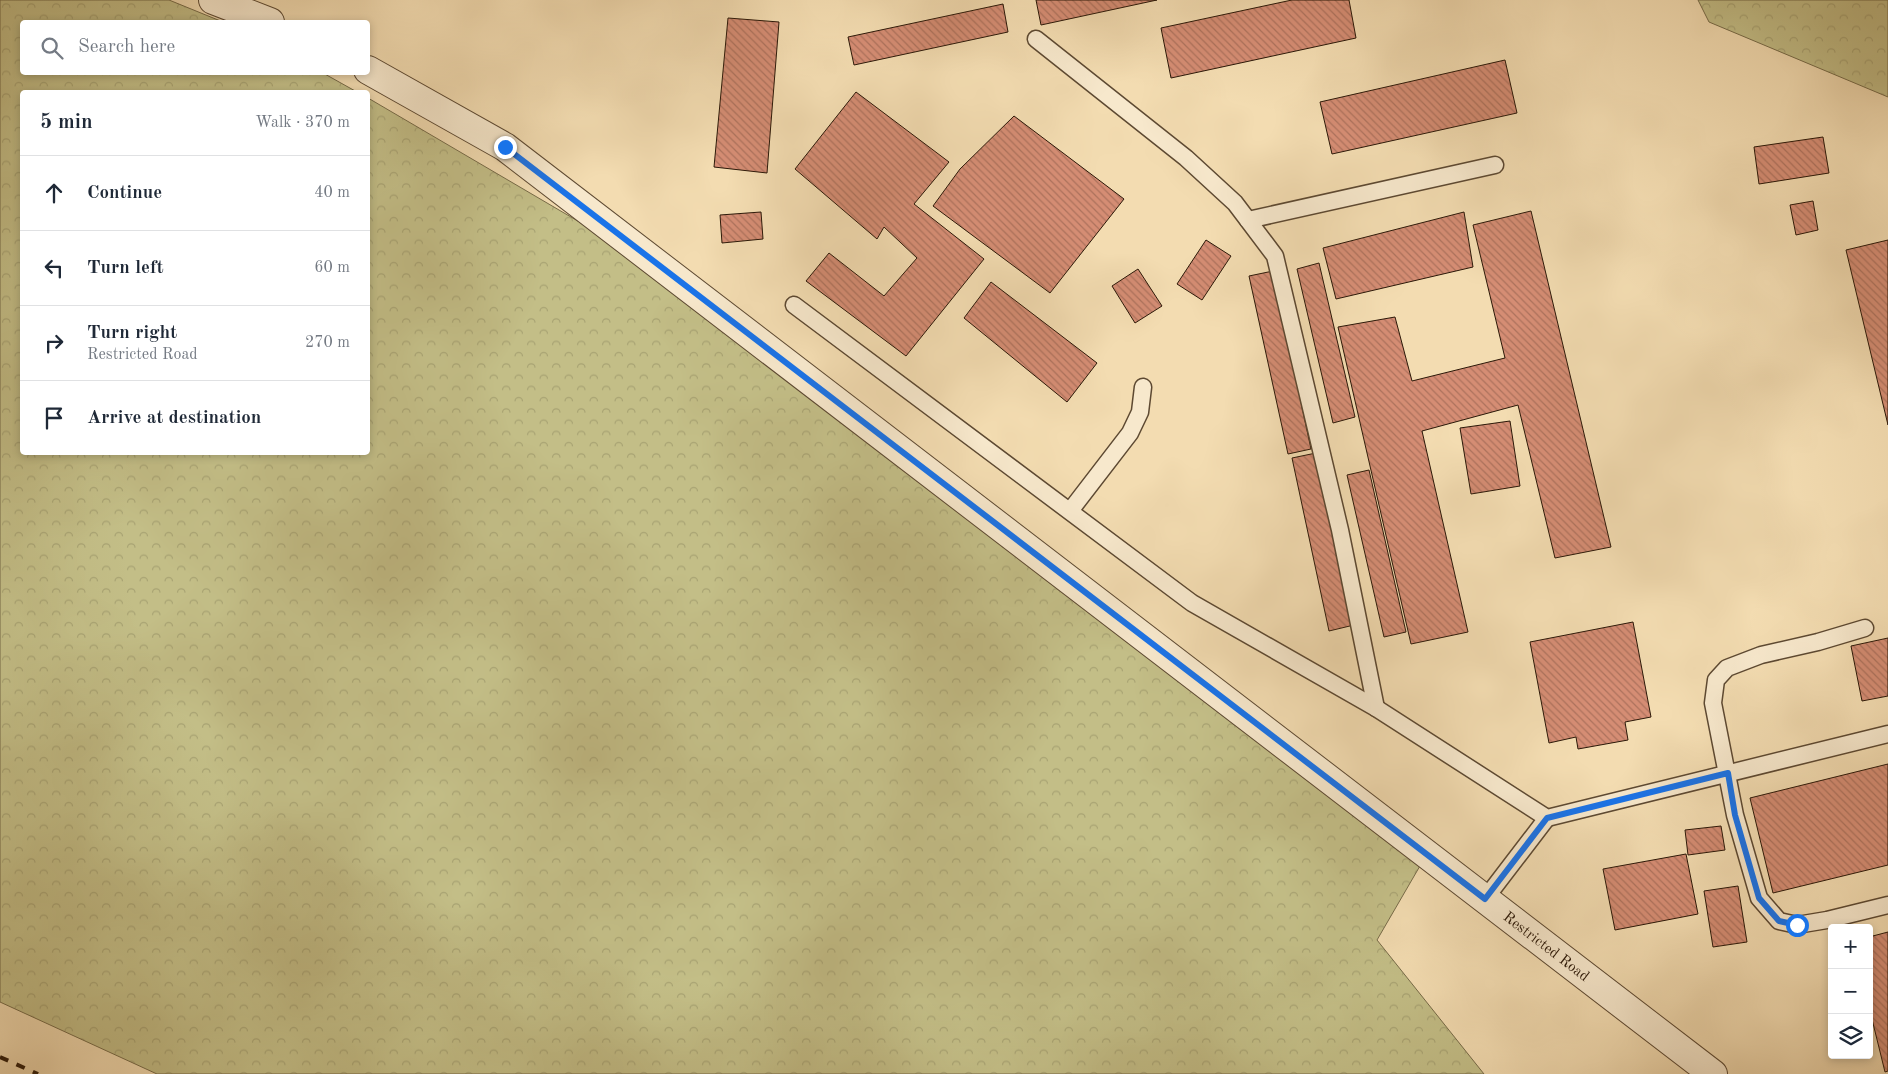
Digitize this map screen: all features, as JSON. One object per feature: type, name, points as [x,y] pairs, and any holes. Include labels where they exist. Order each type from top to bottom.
[{"type":"street","points":[[213,0],[265,20]]},
{"type":"street","name":"Restricted Road","points":[[370,71],[505,147],[1713,1074]]},
{"type":"lane","points":[[1036,39],[1186,158],[1236,203],[1275,256],[1340,530],[1376,708]]},
{"type":"lane","points":[[1248,220],[1495,165]]},
{"type":"lane","points":[[794,305],[1192,603],[1376,708],[1547,818]]},
{"type":"lane","points":[[1070,511],[1130,433],[1140,412],[1143,387]]},
{"type":"lane","points":[[1865,628],[1818,642],[1761,655],[1727,668],[1716,680],[1713,702],[1735,815],[1759,898],[1779,921],[1797,925],[1827,920],[1888,905]]},
{"type":"lane","points":[[1485,899],[1547,818],[1888,734]]},
{"type":"green space","points":[[0,0],[169,0],[218,20],[20,20],[20,75],[327,75],[353,90],[20,90],[20,455],[370,455],[370,99],[588,227],[1424,859],[1377,940],[1484,1074],[157,1074],[0,1002]]},
{"type":"green space","points":[[1698,0],[1888,0],[1888,97],[1709,22]]},
{"type":"building","points":[[1036,0],[1157,0],[1041,25]]},
{"type":"building","points":[[1292,0],[1349,0],[1356,38],[1171,78],[1161,28]]},
{"type":"building","points":[[1003,4],[1008,32],[854,65],[848,37]]},
{"type":"building","points":[[728,18],[779,22],[767,173],[714,167]]},
{"type":"building","points":[[1505,60],[1517,113],[1332,154],[1320,102]]},
{"type":"building","points":[[856,92],[949,162],[914,204],[984,259],[906,356],[806,281],[829,253],[884,296],[917,258],[884,227],[877,239],[795,169]]},
{"type":"building","points":[[1014,116],[1124,199],[1050,293],[933,206],[960,169]]},
{"type":"building","points":[[1823,137],[1829,173],[1759,184],[1754,147]]},
{"type":"building","points":[[1813,201],[1818,230],[1796,235],[1790,205]]},
{"type":"building","points":[[1531,211],[1611,547],[1555,558],[1518,405],[1422,431],[1468,632],[1411,644],[1338,327],[1395,317],[1412,381],[1505,358],[1473,225]]},
{"type":"building","points":[[761,212],[763,239],[722,243],[720,215]]},
{"type":"building","points":[[1464,212],[1473,267],[1336,299],[1323,248]]},
{"type":"building","points":[[1206,240],[1231,256],[1202,300],[1177,284]]},
{"type":"building","points":[[1888,240],[1888,425],[1846,250]]},
{"type":"building","points":[[1319,263],[1355,417],[1333,423],[1297,269]]},
{"type":"building","points":[[1138,269],[1162,306],[1135,323],[1112,286]]},
{"type":"building","points":[[1273,271],[1311,449],[1288,454],[1249,276]]},
{"type":"building","points":[[991,282],[1097,363],[1067,402],[964,318]]},
{"type":"building","points":[[1510,421],[1520,486],[1471,494],[1460,428]]},
{"type":"building","points":[[1316,453],[1354,625],[1329,631],[1292,458]]},
{"type":"building","points":[[1369,470],[1406,632],[1384,637],[1347,475]]},
{"type":"building","points":[[1633,622],[1651,717],[1625,722],[1628,740],[1578,749],[1576,737],[1549,743],[1530,642]]},
{"type":"building","points":[[1888,638],[1888,696],[1862,701],[1851,646]]},
{"type":"building","points":[[1888,764],[1888,865],[1773,893],[1750,798]]},
{"type":"building","points":[[1721,826],[1725,850],[1688,855],[1685,830]]},
{"type":"building","points":[[1686,854],[1698,914],[1615,930],[1603,869]]},
{"type":"building","points":[[1738,886],[1747,942],[1713,947],[1704,891]]},
{"type":"building","points":[[1888,932],[1888,1071],[1885,1072],[1873,1023],[1873,936]]},
{"type":"railway","points":[[0,1057],[38,1074]]},
{"type":"route","points":[[505,147],[1485,899],[1547,818],[1728,773],[1735,815],[1748,867],[1759,898],[1779,921],[1797,925]]}]
